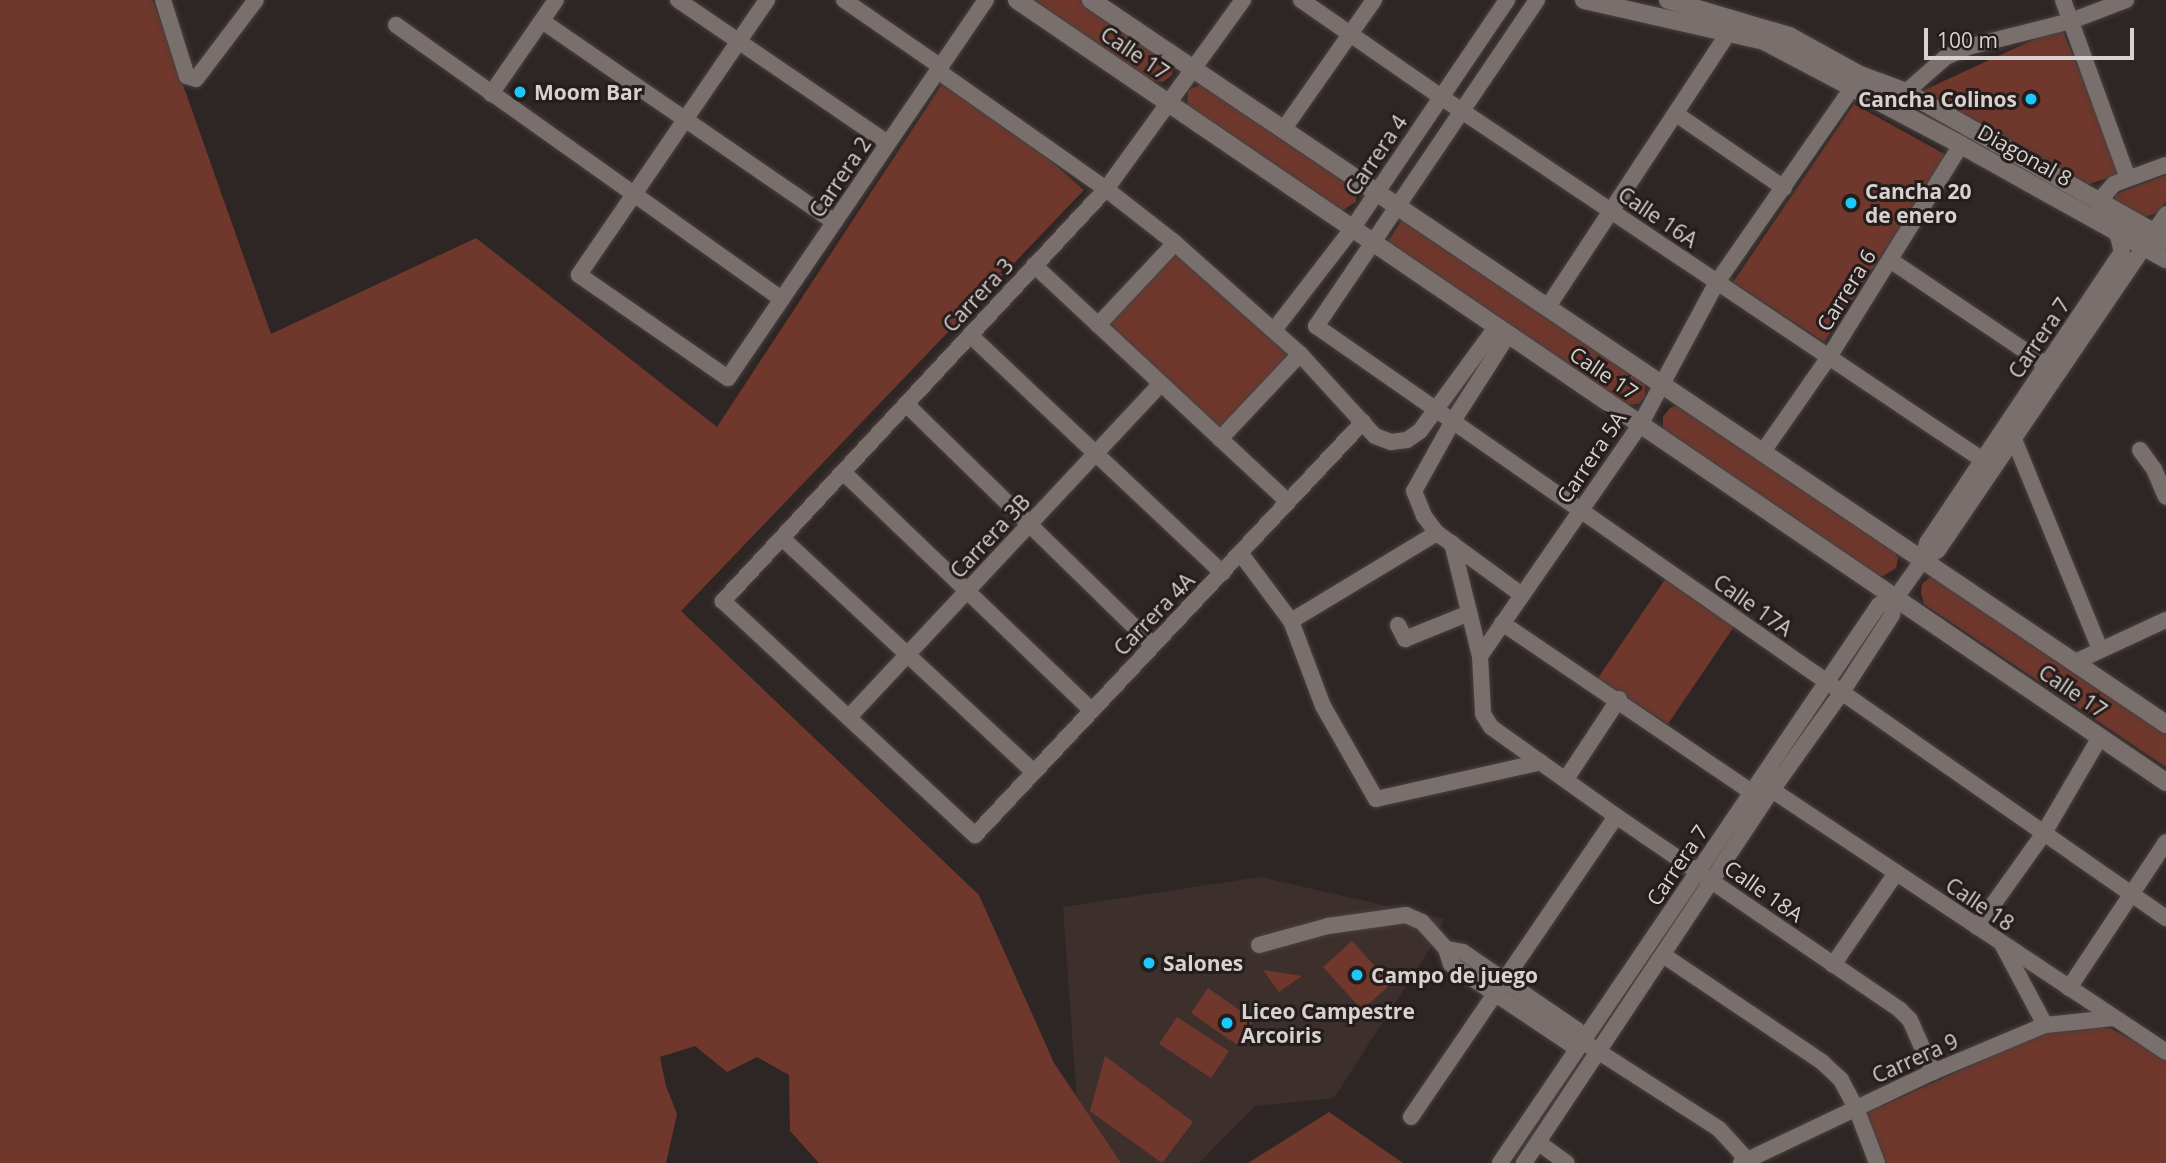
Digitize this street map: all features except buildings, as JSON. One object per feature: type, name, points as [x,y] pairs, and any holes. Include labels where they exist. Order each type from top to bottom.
[{"type":"street","points":[[163,0],[187,76],[197,79],[256,0]]},
{"type":"street","points":[[491,94],[556,0]]},
{"type":"street","points":[[678,0],[888,143]]},
{"type":"street","points":[[634,195],[767,0]]},
{"type":"street","points":[[844,0],[1106,189],[1175,243],[1300,354],[1375,436],[1391,442],[1407,440],[1420,430],[1502,331]]},
{"type":"street","name":"Carrera 2","points":[[634,195],[579,275],[728,378],[986,0]]},
{"type":"street","name":"Calle 17","points":[[1017,0],[2166,782]]},
{"type":"street","name":"Calle 17","points":[[1091,0],[2166,724]]},
{"type":"street","name":"Carrera 3","points":[[849,717],[723,601],[1106,189],[1243,0]]},
{"type":"street","name":"Calle 16A","points":[[1301,0],[1462,112],[1988,463]]},
{"type":"street","points":[[1283,130],[1374,0]]},
{"type":"street","name":"Carrera 4","points":[[1274,330],[1352,229],[1507,0]]},
{"type":"street","points":[[1374,244],[1537,0]]},
{"type":"street","name":"Diagonal 8","points":[[1584,0],[1727,35],[1764,41],[1961,145],[2109,228],[2155,240]]},
{"type":"street","name":"Diagonal 8","points":[[1668,0],[1789,36],[1860,75],[1906,92],[2102,203],[2155,240],[2166,259]]},
{"type":"street","points":[[2063,0],[2128,179]]},
{"type":"street","points":[[1906,92],[1946,57],[1968,47],[2071,21],[2126,0]]},
{"type":"street","points":[[1547,308],[1727,35],[1734,18]]},
{"type":"street","points":[[542,21],[835,222]]},
{"type":"street","points":[[396,25],[782,299]]},
{"type":"street","name":"Carrera 5A","points":[[1480,656],[1640,425],[1717,282],[1852,88]]},
{"type":"street","points":[[1675,114],[1784,188]]},
{"type":"street","name":"Carrera 6","points":[[1762,453],[1829,357],[1961,145]]},
{"type":"street","points":[[2102,203],[2114,184],[2166,165]]},
{"type":"street","name":"Carrera 7","points":[[1988,463],[2013,437],[2122,252],[2118,236],[2102,216],[2102,203]]},
{"type":"street","name":"Carrera 7","points":[[1500,1163],[1583,1041],[1772,790],[1842,692],[1892,615],[1895,599],[1922,561],[1938,550],[1988,463],[2052,369],[2155,240],[2166,214]]},
{"type":"street","points":[[1098,325],[1175,243]]},
{"type":"street","name":"Calle 17A","points":[[1374,244],[1316,326],[2166,918]]},
{"type":"street","points":[[1890,260],[2052,369]]},
{"type":"street","points":[[1034,265],[1288,502]]},
{"type":"street","points":[[1502,331],[1417,484],[1417,502],[1437,533],[1522,595]]},
{"type":"street","points":[[970,335],[1223,573]]},
{"type":"street","points":[[1220,439],[1300,354]]},
{"type":"street","name":"Carrera 3B","points":[[849,717],[1161,384]]},
{"type":"street","points":[[906,404],[1153,645]]},
{"type":"street","name":"Carrera 4A","points":[[849,717],[975,835],[1363,422]]},
{"type":"street","points":[[2013,437],[2100,649]]},
{"type":"street","points":[[2140,450],[2154,469],[2166,497]]},
{"type":"street","points":[[843,472],[1092,711]]},
{"type":"street","points":[[1291,621],[1437,533]]},
{"type":"street","points":[[782,538],[1034,772]]},
{"type":"street","points":[[1451,543],[1480,656]]},
{"type":"street","points":[[1241,554],[1291,621],[1323,706],[1376,799],[1541,762]]},
{"type":"street","name":"Carrera 7","points":[[1524,1163],[1663,955],[1752,792],[1879,605],[1895,599]]},
{"type":"street","points":[[1398,625],[1405,639],[1468,613]]},
{"type":"street","points":[[2075,662],[2166,620]]},
{"type":"street","points":[[1503,623],[1619,699],[1752,792]]},
{"type":"street","name":"Calle 18A","points":[[1480,656],[1483,713],[1490,727],[1905,1015],[1933,1072]]},
{"type":"street","points":[[1566,779],[1619,699]]},
{"type":"street","points":[[1977,927],[2044,833],[2100,737]]},
{"type":"street","name":"Calle 18","points":[[1772,790],[2166,1052]]},
{"type":"street","points":[[1411,1117],[1616,816]]},
{"type":"street","points":[[2069,988],[2166,842]]},
{"type":"street","points":[[1833,965],[1896,873]]},
{"type":"street","points":[[1259,945],[1328,926],[1406,915],[1422,922],[1443,946],[1463,953],[1500,987],[1577,1030],[1583,1041],[1719,1129],[1746,1162]]},
{"type":"street","points":[[2001,943],[2045,1025]]},
{"type":"street","points":[[1663,955],[1822,1062],[1841,1080],[1856,1108],[1877,1163]]},
{"type":"street","name":"Carrera 9","points":[[1746,1162],[1933,1072],[2045,1025],[2114,1018]]},
{"type":"street","points":[[1539,1143],[1567,1163]]},
{"type":"shaded area","points":[[0,0],[153,0],[271,334],[476,238],[717,427],[944,81],[1007,123],[1084,190],[681,611],[979,895],[1054,1063],[1121,1163],[819,1163],[790,1131],[789,1075],[757,1057],[727,1072],[695,1046],[660,1057],[666,1086],[677,1114],[666,1163],[0,1163]]},
{"type":"shaded area","points":[[1030,0],[1085,0],[1174,65],[1172,75],[1163,82],[1151,81]]},
{"type":"shaded area","points":[[2061,27],[2123,173],[2083,186],[1922,91]]},
{"type":"shaded area","points":[[1202,84],[1357,187],[1356,202],[1343,210],[1337,210],[1187,106],[1188,90]]},
{"type":"shaded area","name":"Cancha 20 de enero","points":[[1854,104],[1948,156],[1824,342],[1733,282]]},
{"type":"shaded area","points":[[2166,175],[2166,202],[2157,213],[2144,217],[2113,201],[2114,195]]},
{"type":"shaded area","points":[[1404,217],[1645,378],[1645,397],[1638,404],[1627,405],[1386,244]]},
{"type":"shaded area","points":[[1173,248],[1291,357],[1220,434],[1102,325]]},
{"type":"shaded area","points":[[1679,405],[1894,549],[1898,558],[1896,568],[1883,576],[1877,575],[1663,430],[1663,417],[1670,408]]},
{"type":"shaded area","points":[[1940,575],[2166,725],[2166,767],[1924,604],[1922,584],[1929,578]]},
{"type":"shaded area","points":[[1666,578],[1735,625],[1668,724],[1598,678]]},
{"type":"shaded area","name":"Liceo Campestre Arcoiris","points":[[1260,877],[1444,919],[1431,947],[1334,1098],[1255,1106],[1199,1163],[1115,1163],[1078,1117],[1063,907]]},
{"type":"shaded area","name":"Campo de juego","points":[[1352,941],[1391,984],[1362,1010],[1323,967]]},
{"type":"shaded area","points":[[1263,970],[1302,976],[1279,992]]},
{"type":"shaded area","points":[[1208,988],[1254,1020],[1237,1045],[1191,1013]]},
{"type":"shaded area","points":[[1177,1017],[1229,1051],[1211,1078],[1159,1044]]},
{"type":"shaded area","points":[[2054,1028],[2109,1028],[2166,1056],[2166,1163],[1882,1163],[1862,1115]]},
{"type":"shaded area","points":[[1105,1056],[1193,1122],[1162,1163],[1090,1111]]},
{"type":"shaded area","points":[[1329,1112],[1403,1163],[1248,1163]]},
{"type":"place","name":"Moom Bar","points":[[520,92]]},
{"type":"place","name":"Cancha Colinos","points":[[2031,99]]},
{"type":"place","name":"Cancha 20 de enero","points":[[1851,203]]},
{"type":"place","name":"Salones","points":[[1149,963]]},
{"type":"place","name":"Campo de juego","points":[[1357,975]]},
{"type":"place","name":"Liceo Campestre Arcoiris","points":[[1227,1023]]}]
